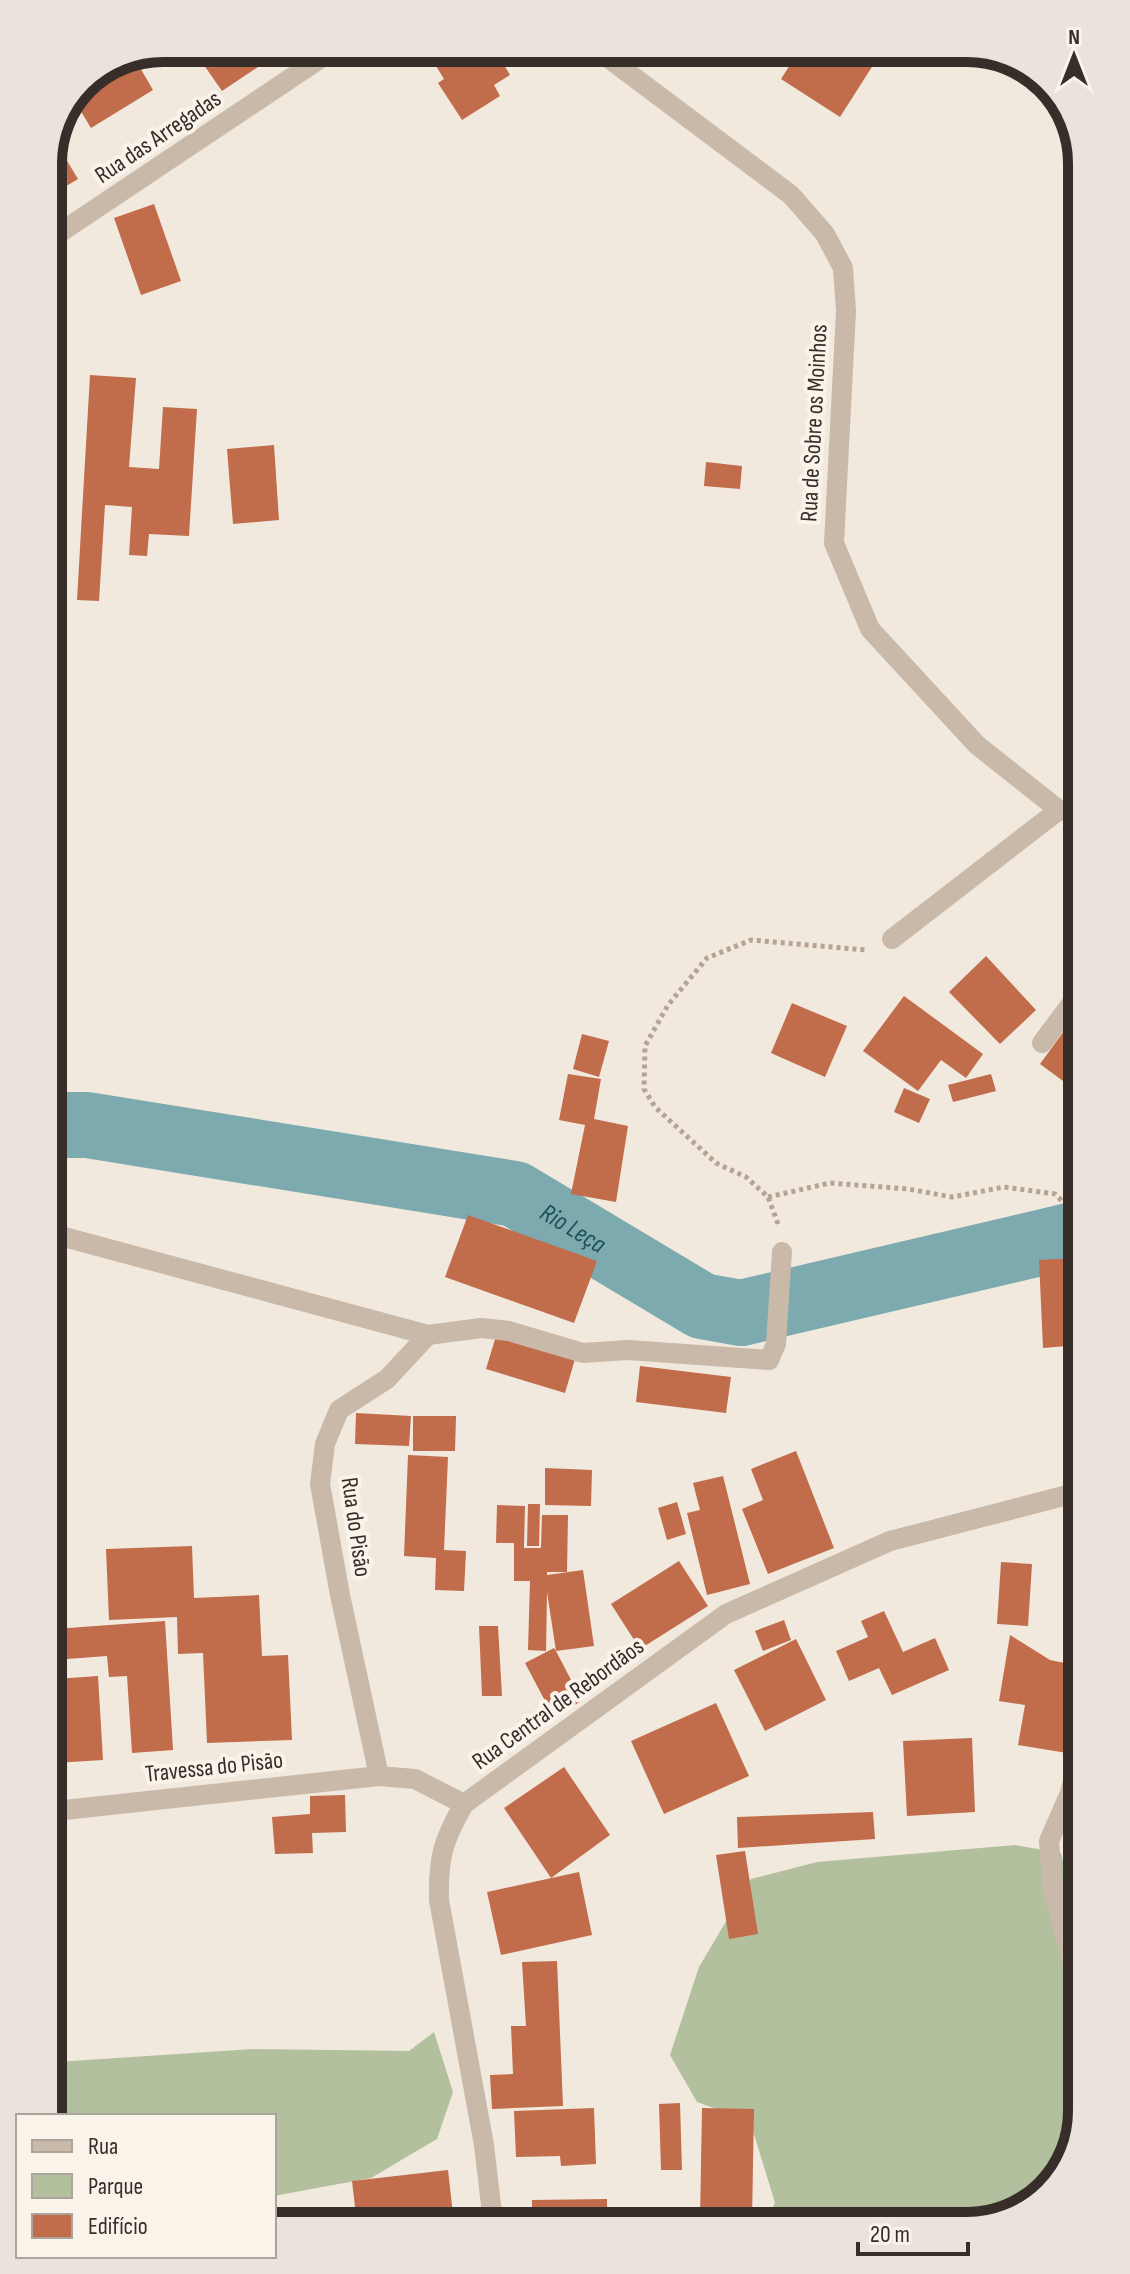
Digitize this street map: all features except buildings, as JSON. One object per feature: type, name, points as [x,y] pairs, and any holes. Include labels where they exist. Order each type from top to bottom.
[{"type":"street","name":"Rua das Arregadas","points":[[62,231],[315,62]]},
{"type":"street","name":"Rua de Sobre os Moinhos","points":[[614,62],[791,195],[825,234],[843,268],[846,311],[834,543],[870,629],[977,745],[1068,811]]},
{"type":"street","points":[[892,939],[1068,811]]},
{"type":"street","points":[[1042,1043],[1068,1008]]},
{"type":"street","points":[[62,1236],[428,1335],[481,1328],[509,1331],[583,1353],[628,1350],[769,1360],[776,1344],[782,1252]]},
{"type":"street","name":"Rua do Pisão","points":[[379,1776],[320,1484],[325,1444],[339,1410],[387,1379],[428,1335]]},
{"type":"street","name":"Rua Central de Rebordãos","points":[[492,2212],[484,2145],[439,1900],[439,1866],[445,1837],[464,1804],[726,1614],[890,1541],[1068,1495]]},
{"type":"street","points":[[379,1776],[415,1779],[464,1804]]},
{"type":"street","name":"Travessa do Pisão","points":[[62,1810],[379,1776]]},
{"type":"street","points":[[1068,1807],[1049,1841],[1053,1892],[1068,1946]]},
{"type":"path","points":[[782,1252],[778,1223],[768,1197],[746,1177],[716,1163],[655,1107],[644,1089],[645,1046],[668,1005],[707,958],[751,940],[810,942],[874,951],[892,939]]},
{"type":"path","points":[[768,1197],[830,1183],[908,1189],[952,1197],[1004,1187],[1055,1194],[1068,1207]]},
{"type":"green space","points":[[1015,1845],[1061,1853],[1068,1882],[1066,2131],[1051,2167],[1034,2187],[1018,2199],[987,2210],[967,2212],[771,2212],[775,2203],[750,2121],[697,2102],[670,2055],[699,1967],[751,1879],[817,1862]]},
{"type":"green space","points":[[434,2032],[453,2092],[437,2139],[371,2178],[276,2196],[276,2114],[62,2114],[62,2062],[253,2049],[409,2051]]},
{"type":"waterway","name":"Rio Leça","points":[[62,1125],[87,1125],[515,1194],[702,1306],[741,1313],[1068,1236]]}]
